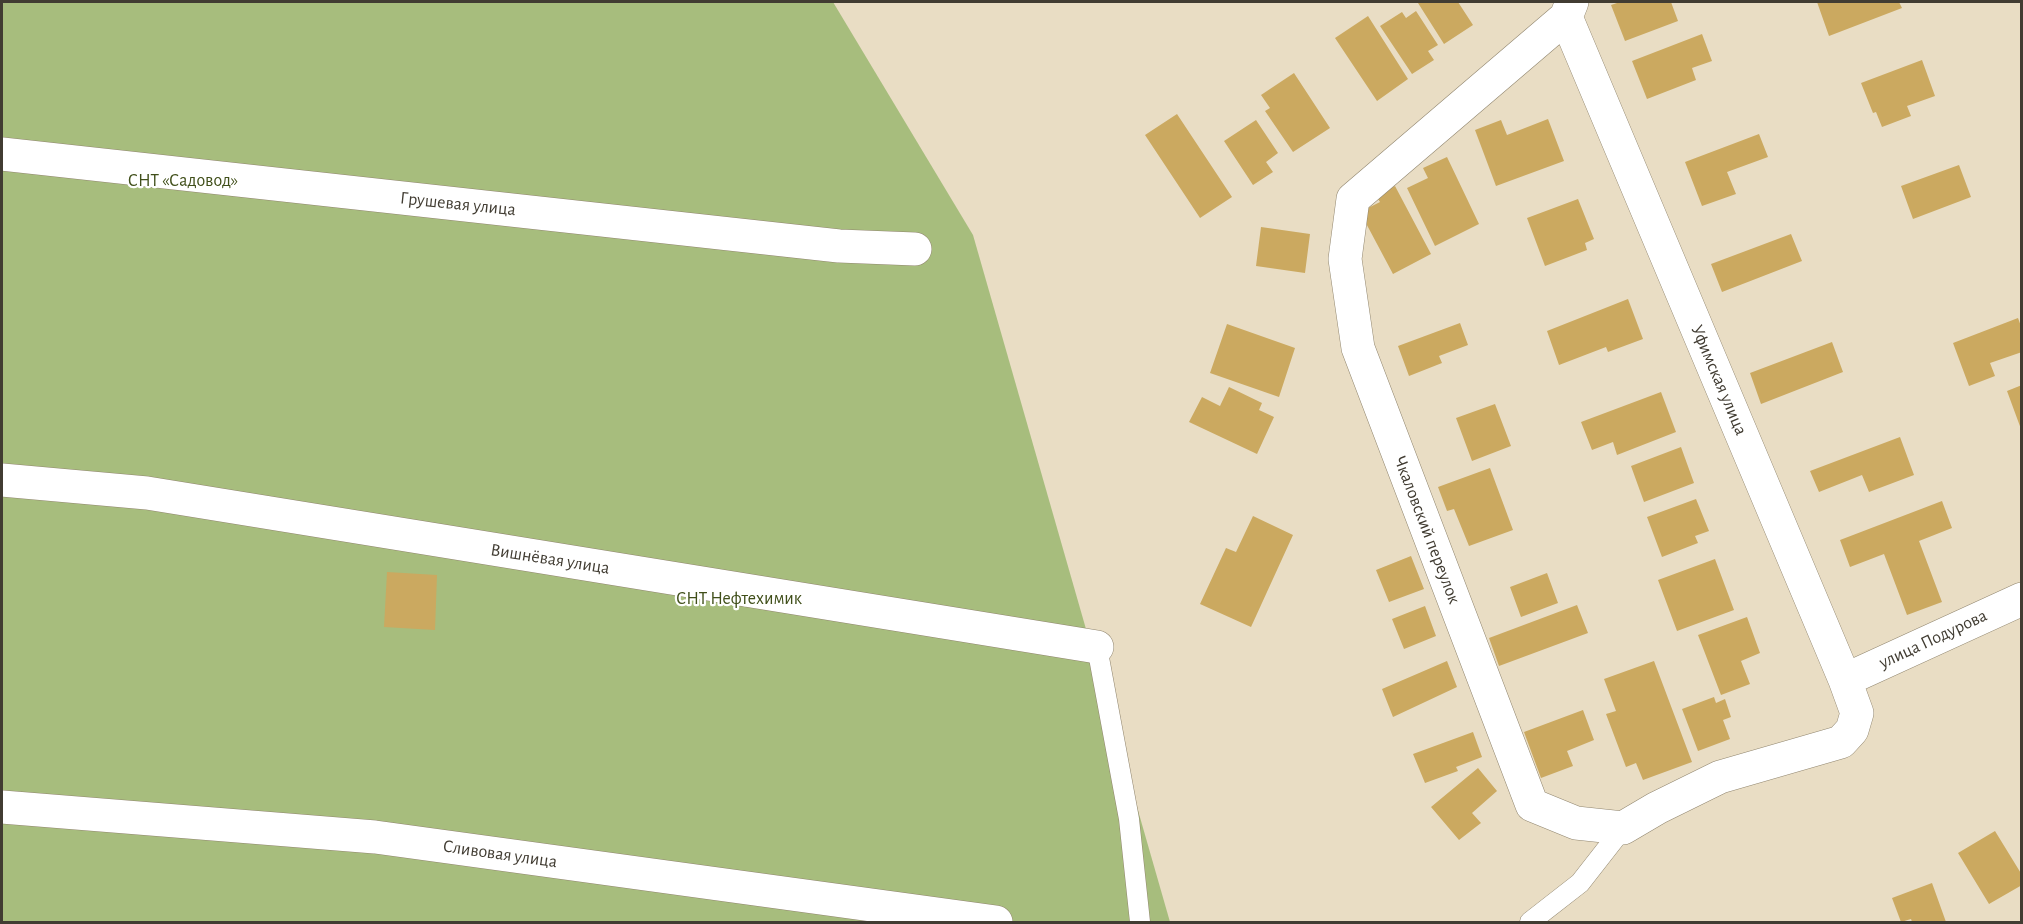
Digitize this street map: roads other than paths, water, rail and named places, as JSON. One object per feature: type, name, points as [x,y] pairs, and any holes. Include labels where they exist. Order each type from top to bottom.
[{"type":"street","name":"Уфимская улица","points":[[1569,9],[1857,713],[1852,730],[1841,742],[1720,777],[1657,808],[1623,828]]},
{"type":"street","name":"Чкаловский переулок","points":[[1569,9],[1353,199],[1345,260],[1358,348],[1532,805],[1576,823],[1623,828]]},
{"type":"street","name":"Грушевая улица","points":[[2,154],[839,246],[915,249]]},
{"type":"street","name":"Вишнёвая улица","points":[[2,480],[147,493],[1097,647]]},
{"type":"street","name":"улица Подурова","points":[[1845,680],[2022,599]]},
{"type":"street","name":"Сливовая улица","points":[[2,807],[375,837],[996,922]]},
{"type":"lane","points":[[1097,647],[1129,819],[1140,922]]},
{"type":"lane","points":[[1530,922],[1580,883],[1623,828]]},
{"type":"park label","name":"СНТ «Садовод»","points":[[183,181]]},
{"type":"park label","name":"СНТ Нефтехимик","points":[[739,599]]}]
